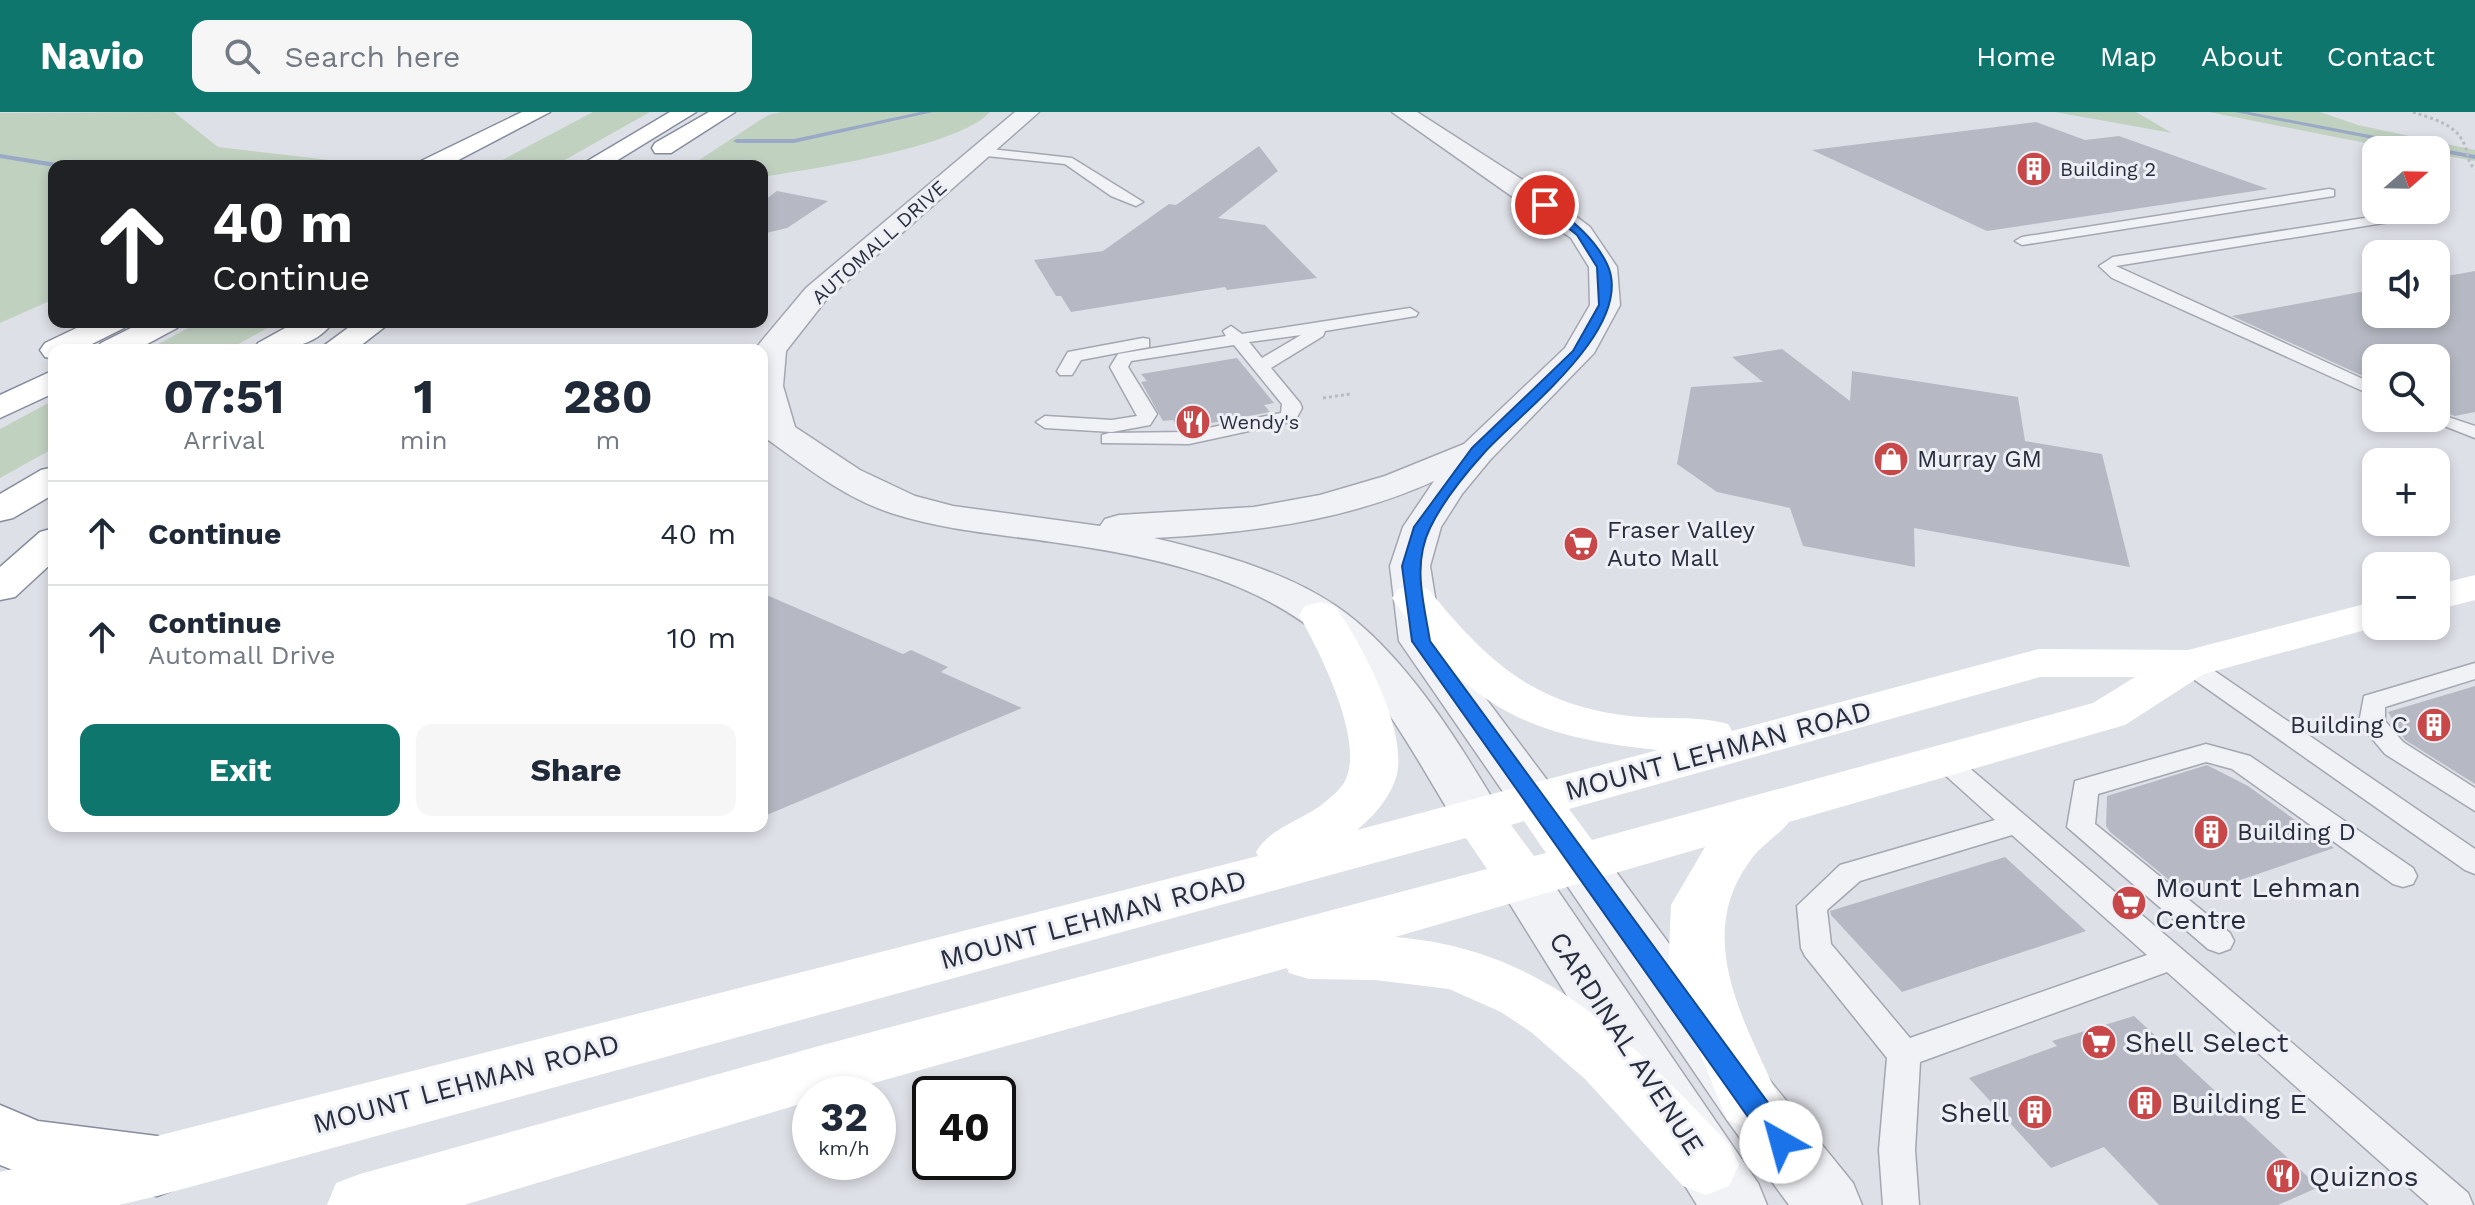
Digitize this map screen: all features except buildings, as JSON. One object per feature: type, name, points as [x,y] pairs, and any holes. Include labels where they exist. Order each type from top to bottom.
[{"type":"main road","points":[[601,160],[685,112]]},
{"type":"main road","points":[[643,160],[724,112]]},
{"type":"main road","points":[[443,160],[550,115]]},
{"type":"main road","points":[[479,160],[550,115]]},
{"type":"main road","points":[[67,344],[101,328]]},
{"type":"main road","points":[[124,344],[154,328]]},
{"type":"main road","points":[[280,344],[308,328]]},
{"type":"main road","points":[[343,344],[367,328]]},
{"type":"main road","points":[[0,377],[48,353]]},
{"type":"main road","points":[[0,408],[48,383]]},
{"type":"main road","points":[[0,510],[48,482]]},
{"type":"main road","points":[[0,588],[48,545]]},
{"type":"main road","points":[[2450,594],[2475,587]]},
{"type":"main road","points":[[1413,598],[1450,642],[1498,689],[1553,714],[1609,730],[1668,738],[1785,731]]},
{"type":"main road","points":[[1207,890],[1325,830],[1357,799],[1373,773],[1367,709],[1355,674],[1320,615]]},
{"type":"main road","name":"MOUNT LEHMAN ROAD","points":[[0,1203],[157,1166],[412,1096],[1207,890],[2039,663],[2188,664],[2362,618]]},
{"type":"main road","name":"MOUNT LEHMAN ROAD","points":[[360,1205],[819,1072],[1234,961],[2109,714],[2188,664]]},
{"type":"main road","points":[[1535,800],[1581,864]]},
{"type":"main road","points":[[1749,1101],[1697,974],[1698,905],[1731,847],[1772,810]]},
{"type":"main road","points":[[1477,815],[1522,880]]},
{"type":"main road","points":[[1234,961],[1358,954],[1489,978],[1564,1024],[1626,1081],[1720,1185]]},
{"type":"main road","points":[[0,1134],[33,1149],[157,1166]]},
{"type":"street","name":"AUTOMALL DRIVE","points":[[768,377],[771,350],[816,294],[1028,112]]},
{"type":"street","name":"AUTOMALL DRIVE","points":[[1403,112],[1545,205],[1581,233],[1603,267],[1605,305],[1578,353],[1477,452],[1422,527],[1410,566],[1421,641],[1535,800]]},
{"type":"street","name":"AUTOMALL DRIVE","points":[[768,390],[779,432],[850,483],[919,510],[1000,526],[1053,531],[1213,565],[1320,615],[1356,644],[1392,688],[1477,815]]},
{"type":"street","name":"AUTOMALL DRIVE","points":[[1053,531],[1204,525],[1297,512],[1387,487],[1453,457],[1477,452]]},
{"type":"street","points":[[1581,864],[1749,1101],[1829,1205]]},
{"type":"street","name":"CARDINAL AVENUE","points":[[1522,880],[1720,1185]]},
{"type":"lane","points":[[981,152],[1068,161],[1116,193],[1136,202]]},
{"type":"lane","points":[[2022,241],[2329,193]]},
{"type":"lane","points":[[2362,222],[2113,261],[2107,266],[2117,275],[2362,386]]},
{"type":"lane","points":[[1066,371],[1074,356],[1238,339],[1384,307],[1410,313],[1327,326],[1238,339],[1134,355],[1120,362],[1121,372],[1148,414],[1143,421],[1112,426],[1045,422],[1083,435],[1155,440],[1189,438],[1281,421],[1291,413],[1291,403],[1238,339]]},
{"type":"lane","points":[[1261,366],[1327,326]]},
{"type":"lane","points":[[2450,424],[2475,432]]},
{"type":"lane","points":[[2188,664],[2475,863]]},
{"type":"lane","points":[[2475,671],[2373,702],[2372,723],[2394,748],[2475,801]]},
{"type":"lane","points":[[2219,941],[2081,827],[2085,788],[2206,753],[2241,762],[2403,876]]},
{"type":"lane","points":[[1944,760],[2455,1205]]},
{"type":"lane","points":[[1901,1205],[1897,1150],[1904,1054],[1816,948],[1812,906],[1850,873],[2017,823]]},
{"type":"lane","points":[[1904,1054],[2172,958]]},
{"type":"path","points":[[2413,112],[2461,133],[2467,141],[2469,161],[2475,169]]},
{"type":"green space","points":[[174,112],[218,147],[329,160],[48,160],[48,302],[0,323],[0,113]]},
{"type":"green space","points":[[593,112],[650,112],[565,160],[502,160]]},
{"type":"green space","points":[[782,112],[990,112],[973,125],[917,146],[768,176],[768,160],[699,160],[768,115]]},
{"type":"green space","points":[[2055,112],[2136,112],[2172,133]]},
{"type":"green space","points":[[2209,112],[2320,112],[2358,125],[2409,136],[2362,136],[2362,142]]},
{"type":"green space","points":[[2450,145],[2475,150],[2475,161],[2450,157]]},
{"type":"green space","points":[[189,328],[267,328],[239,344],[158,344]]},
{"type":"green space","points":[[48,403],[48,451],[0,478],[0,429]]},
{"type":"waterway","points":[[737,141],[794,141],[930,112]]},
{"type":"waterway","points":[[2238,112],[2475,157]]},
{"type":"waterway","points":[[0,156],[48,164]]},
{"type":"place","name":"Building 2","points":[[2034,169]]},
{"type":"place","name":"Wendy's","points":[[1193,422]]},
{"type":"place","name":"Murray GM","points":[[1891,459]]},
{"type":"place","name":"Fraser Valley Auto Mall","points":[[1581,544]]},
{"type":"place","name":"Building C","points":[[2434,725]]},
{"type":"place","name":"Building D","points":[[2211,832]]},
{"type":"place","name":"Mount Lehman Centre","points":[[2129,903]]},
{"type":"place","name":"Shell Select","points":[[2099,1042]]},
{"type":"place","name":"Building E","points":[[2145,1103]]},
{"type":"place","name":"Shell","points":[[2035,1112]]},
{"type":"place","name":"Quiznos","points":[[2283,1176]]},
{"type":"route","points":[[1545,205],[1581,233],[1603,267],[1605,305],[1578,353],[1477,452],[1422,527],[1410,566],[1421,641],[1781,1142]]}]
